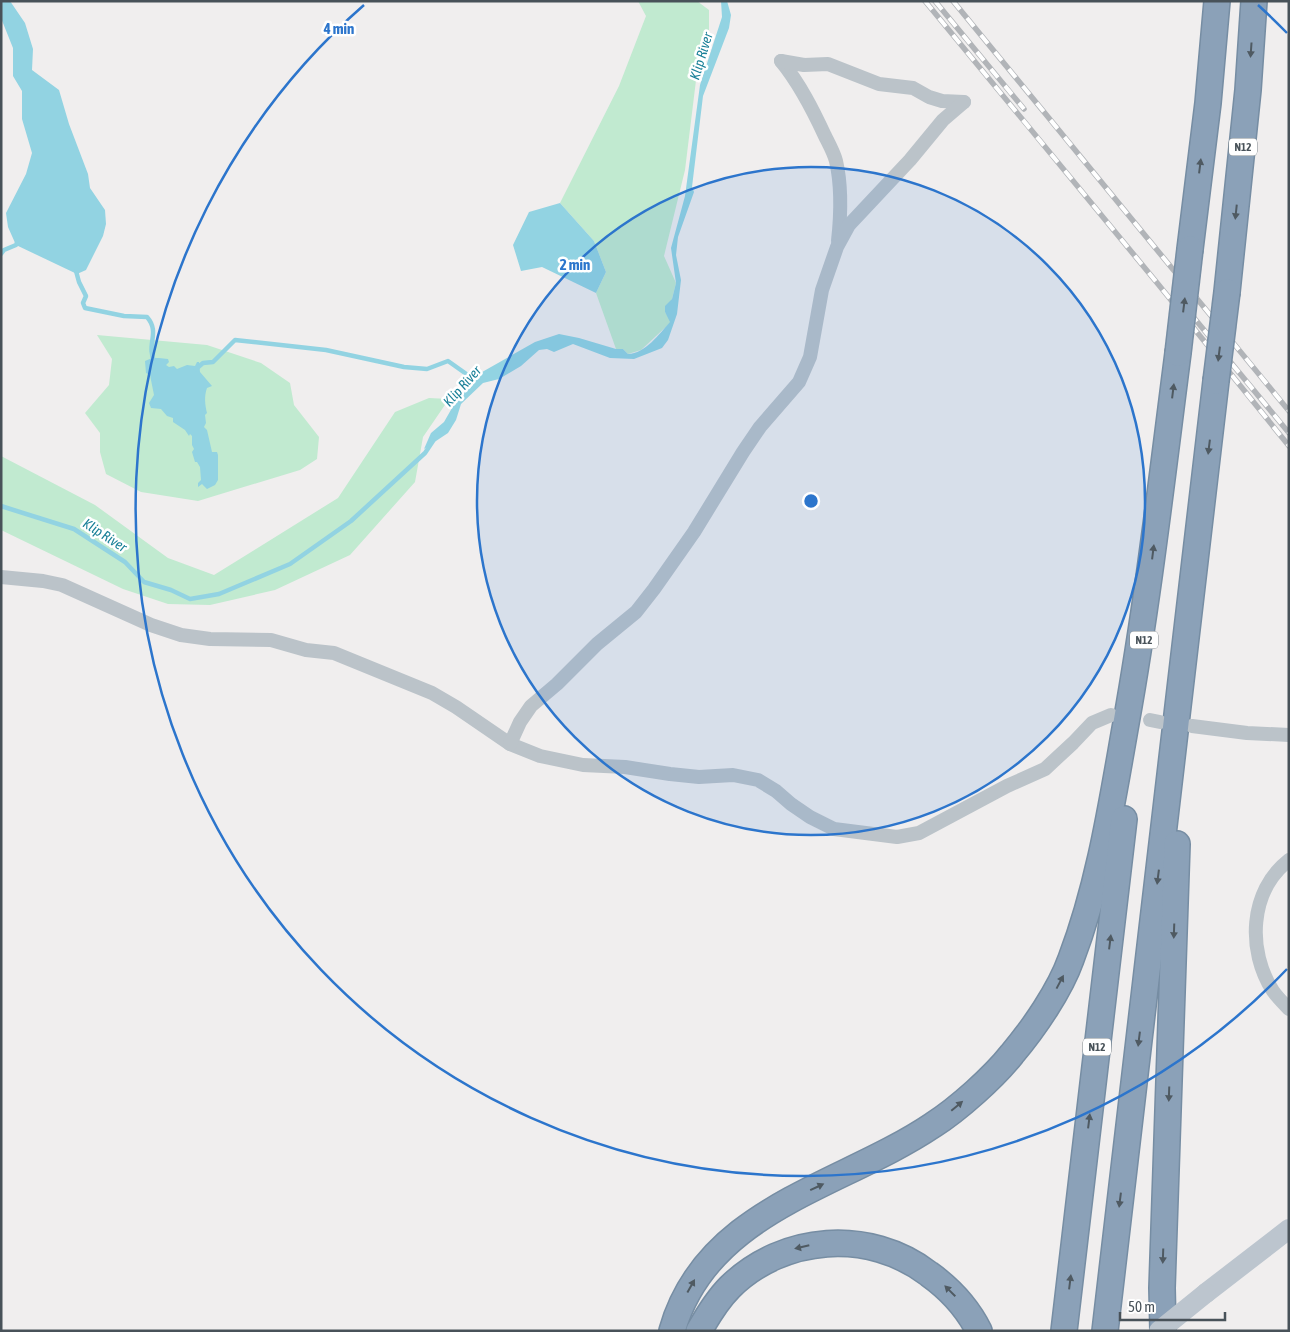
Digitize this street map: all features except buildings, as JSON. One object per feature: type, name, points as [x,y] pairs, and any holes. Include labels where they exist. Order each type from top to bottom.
[{"type":"highway","name":"N12","points":[[1064,1331],[1140,680],[1146,601],[1208,103],[1216,1]]},
{"type":"highway","name":"N12","points":[[1105,1331],[1226,292],[1247,100],[1254,1]]},
{"type":"highway","points":[[672,1331],[693,1281],[712,1256],[742,1230],[798,1196],[888,1151],[935,1124],[982,1086],[1012,1055],[1048,1005],[1071,961],[1107,833],[1146,601]]},
{"type":"highway","points":[[1161,1331],[1175,890],[1180,778],[1187,684],[1188,622]]},
{"type":"highway","points":[[699,1331],[720,1298],[752,1269],[789,1250],[816,1244],[839,1243],[883,1250],[917,1265],[953,1293],[963,1305],[978,1331]]},
{"type":"main road","points":[[1161,1331],[1206,1293],[1289,1229]]},
{"type":"street","points":[[510,744],[520,722],[531,706],[557,684],[596,644],[636,612],[654,589],[694,532],[754,436],[799,382],[810,357],[822,290],[837,247],[849,225],[910,160],[943,120],[964,102],[942,101],[928,97],[913,88],[879,84],[828,64],[804,65],[781,61],[794,76],[811,106],[836,160],[841,214],[837,247]]},
{"type":"street","points":[[2,576],[62,585],[151,625],[181,634],[210,638],[271,640],[306,650],[334,653],[432,693],[510,744],[540,756],[583,765],[625,767],[699,777],[733,775],[758,780],[776,790],[810,818],[834,829],[897,837],[918,833],[1007,786],[1045,769],[1092,723],[1111,715]]},
{"type":"street","points":[[1192,726],[1247,733],[1289,735]]},
{"type":"street","points":[[1289,860],[1275,874],[1264,892],[1259,905],[1256,928],[1257,952],[1264,975],[1274,992],[1289,1009]]},
{"type":"green space","points":[[638,1],[697,1],[709,10],[709,38],[698,64],[685,170],[664,256],[676,283],[672,299],[665,312],[671,322],[641,350],[628,354],[623,349],[616,349],[596,293],[606,272],[594,241],[560,203],[619,86],[646,16]]},
{"type":"green space","points":[[97,335],[207,345],[261,363],[290,383],[294,405],[319,437],[317,459],[300,470],[198,501],[141,492],[106,474],[100,452],[100,433],[85,413],[109,385],[112,359]]},
{"type":"green space","points":[[429,398],[449,399],[423,437],[415,482],[350,555],[275,590],[210,605],[168,604],[123,589],[1,530],[1,456],[95,505],[168,558],[214,575],[338,498],[395,412]]},
{"type":"water","points":[[1,1],[10,1],[25,23],[33,49],[32,70],[59,90],[69,124],[88,174],[90,188],[105,210],[106,224],[103,236],[86,270],[77,274],[16,245],[8,227],[6,213],[26,174],[32,153],[22,119],[22,91],[13,76],[13,48],[1,18]]},
{"type":"water","points":[[721,1],[727,1],[731,15],[729,28],[703,96],[692,187],[694,192],[678,237],[676,255],[681,280],[677,314],[668,340],[662,348],[634,359],[610,358],[573,344],[554,352],[547,349],[539,350],[521,366],[499,379],[483,383],[461,404],[456,420],[448,433],[424,449],[431,433],[444,422],[468,380],[535,342],[559,334],[616,349],[623,349],[628,354],[640,351],[646,347],[670,322],[665,312],[665,306],[672,299],[676,283],[671,248],[685,196],[700,85],[722,17]]},
{"type":"water","points":[[560,203],[594,241],[606,272],[596,293],[542,267],[521,271],[513,245],[529,212]]},
{"type":"water","points":[[152,358],[168,359],[169,362],[166,365],[169,367],[174,366],[177,369],[187,365],[195,366],[199,362],[200,372],[212,386],[207,388],[206,391],[207,413],[205,415],[206,423],[204,427],[207,430],[212,452],[217,452],[218,455],[218,480],[215,485],[207,489],[202,484],[198,487],[198,483],[201,480],[200,467],[195,462],[192,452],[194,449],[192,436],[190,434],[189,436],[185,430],[173,422],[173,418],[167,416],[161,409],[151,408],[149,403],[154,395],[150,375],[146,373],[145,361]]},
{"type":"waterway","points":[[1,254],[4,250],[16,245],[18,240]]},
{"type":"waterway","points":[[76,271],[86,296],[83,303],[85,308],[124,316],[147,317],[153,328],[152,357],[155,363]]},
{"type":"waterway","points":[[196,369],[203,363],[213,362],[235,340],[326,350],[404,367],[427,369],[448,361],[472,378],[475,377]]},
{"type":"waterway","name":"Klip River","points":[[1,506],[74,529],[125,562],[144,582],[171,590],[190,599],[219,594],[290,564],[351,521],[425,453],[433,441]]},
{"type":"railway","points":[[925,1],[1289,446]]},
{"type":"railway","points":[[935,1],[1024,109]]},
{"type":"railway","points":[[953,1],[1289,411]]},
{"type":"railway","points":[[1190,313],[1289,433]]}]
